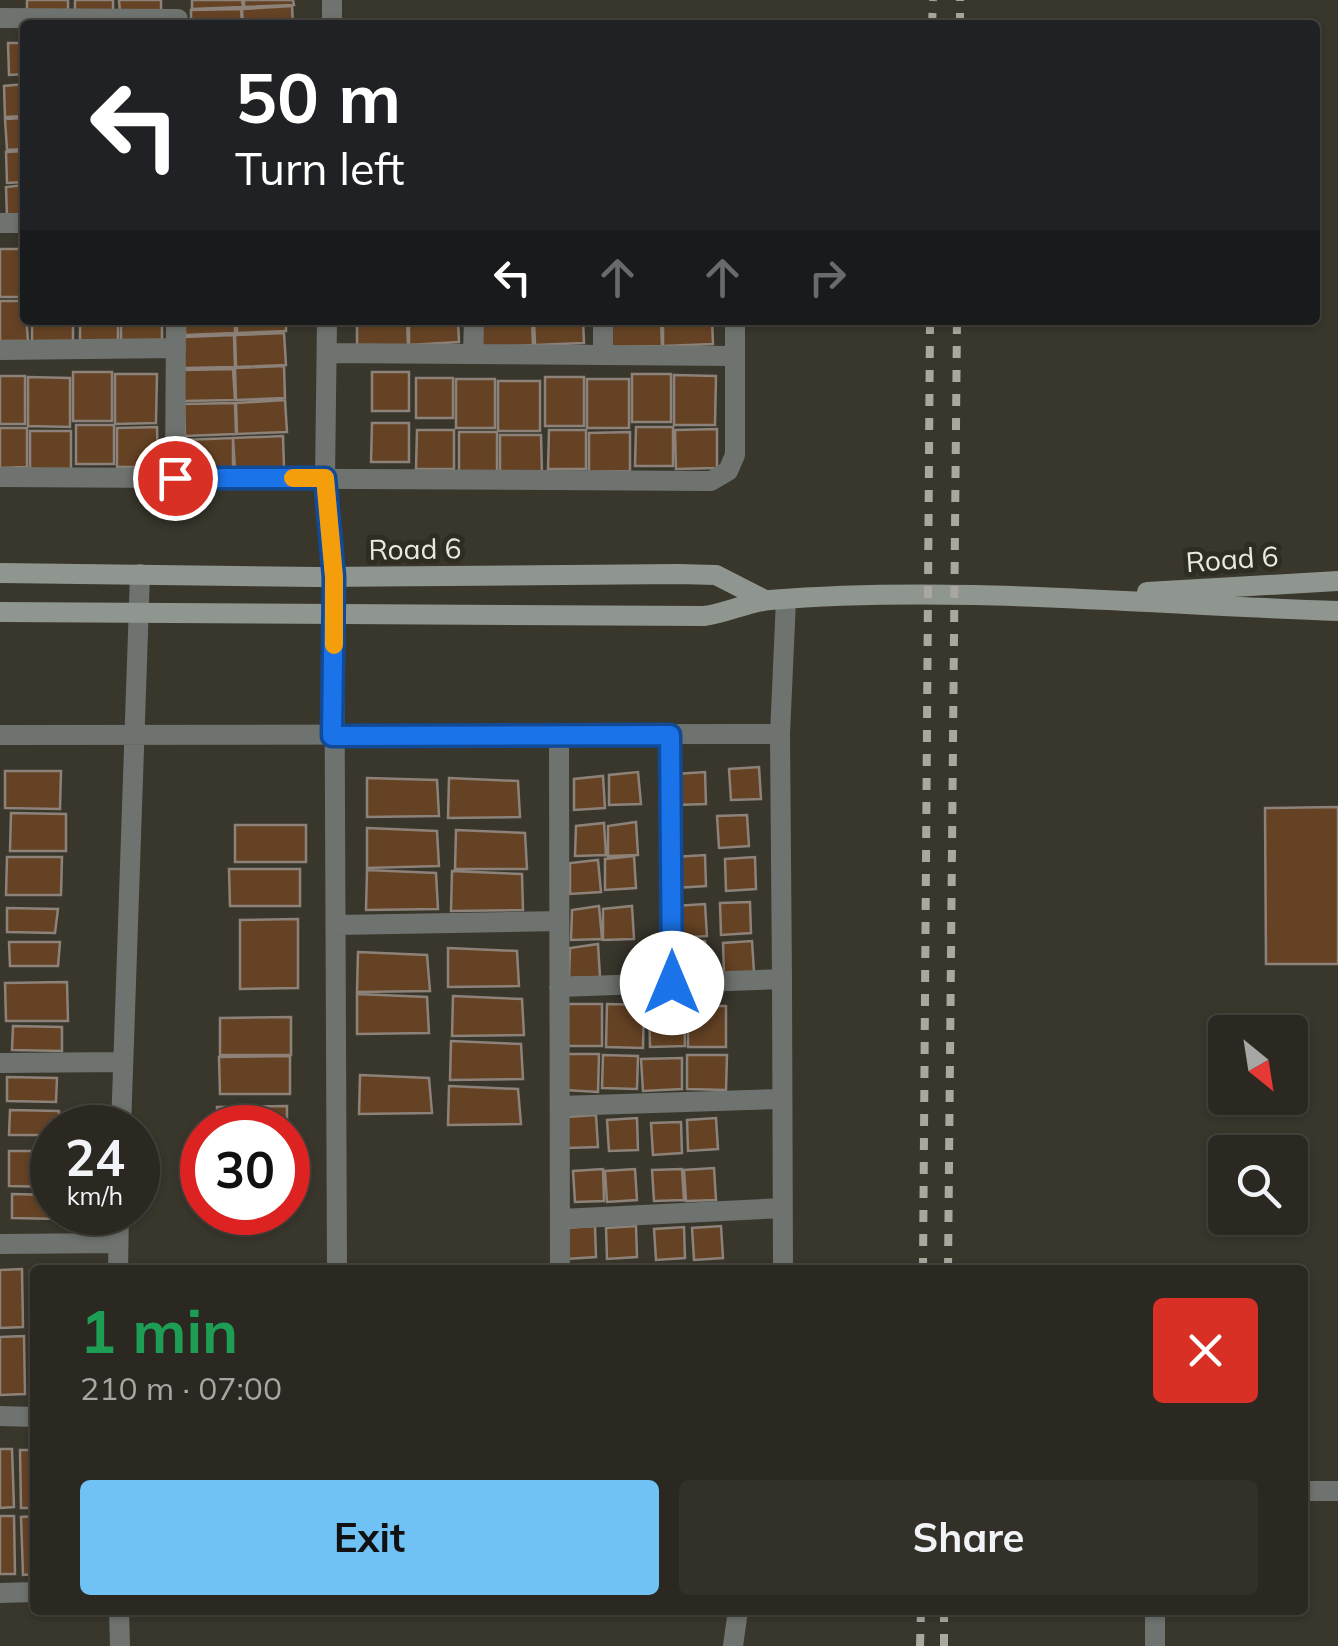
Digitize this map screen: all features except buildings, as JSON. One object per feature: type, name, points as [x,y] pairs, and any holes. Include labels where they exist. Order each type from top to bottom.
[{"type":"street","points":[[0,18],[178,15]]},
{"type":"street","points":[[175,478],[176,325]]},
{"type":"street","points":[[327,325],[325,478],[335,612],[332,736],[337,1265]]},
{"type":"street","points":[[473,353],[474,325]]},
{"type":"street","points":[[603,353],[604,325]]},
{"type":"street","points":[[0,477],[711,481],[728,471],[735,455],[735,325]]},
{"type":"street","points":[[0,350],[176,348]]},
{"type":"street","points":[[327,353],[735,356]]},
{"type":"street","name":"Road 6","points":[[0,574],[716,576],[775,600]]},
{"type":"street","points":[[123,1105],[140,574]]},
{"type":"street","name":"Road 6","points":[[0,612],[704,616],[775,600],[1070,598],[1338,581]]},
{"type":"street","name":"Road 6","points":[[1070,598],[1338,612]]},
{"type":"street","points":[[775,600],[780,734],[783,1265]]},
{"type":"street","points":[[0,735],[780,734]]},
{"type":"street","points":[[560,735],[560,1265]]},
{"type":"street","points":[[670,735],[672,983]]},
{"type":"street","points":[[336,925],[559,921]]},
{"type":"street","points":[[559,987],[782,979]]},
{"type":"street","points":[[0,1063],[124,1062]]},
{"type":"street","points":[[560,1106],[780,1099]]},
{"type":"street","points":[[561,1219],[782,1208]]},
{"type":"street","points":[[118,1235],[118,1265]]},
{"type":"street","points":[[0,1244],[118,1243]]},
{"type":"street","points":[[0,1416],[30,1417]]},
{"type":"street","points":[[1308,1491],[1338,1491]]},
{"type":"street","points":[[0,1593],[30,1592]]},
{"type":"street","points":[[118,1615],[120,1646]]},
{"type":"street","points":[[733,1646],[737,1615]]},
{"type":"street","points":[[1155,1615],[1155,1646]]},
{"type":"railway","points":[[932,20],[933,0]]},
{"type":"railway","points":[[960,0],[960,20]]},
{"type":"railway","points":[[923,1265],[930,325]]},
{"type":"railway","points":[[948,1265],[957,325]]},
{"type":"railway","points":[[920,1646],[921,1615]]},
{"type":"railway","points":[[944,1615],[944,1646]]},
{"type":"slow traffic","points":[[293,478],[325,478],[334,577],[334,645]]},
{"type":"route","points":[[175,478],[325,478],[334,577],[332,736],[670,735],[672,983]]}]
